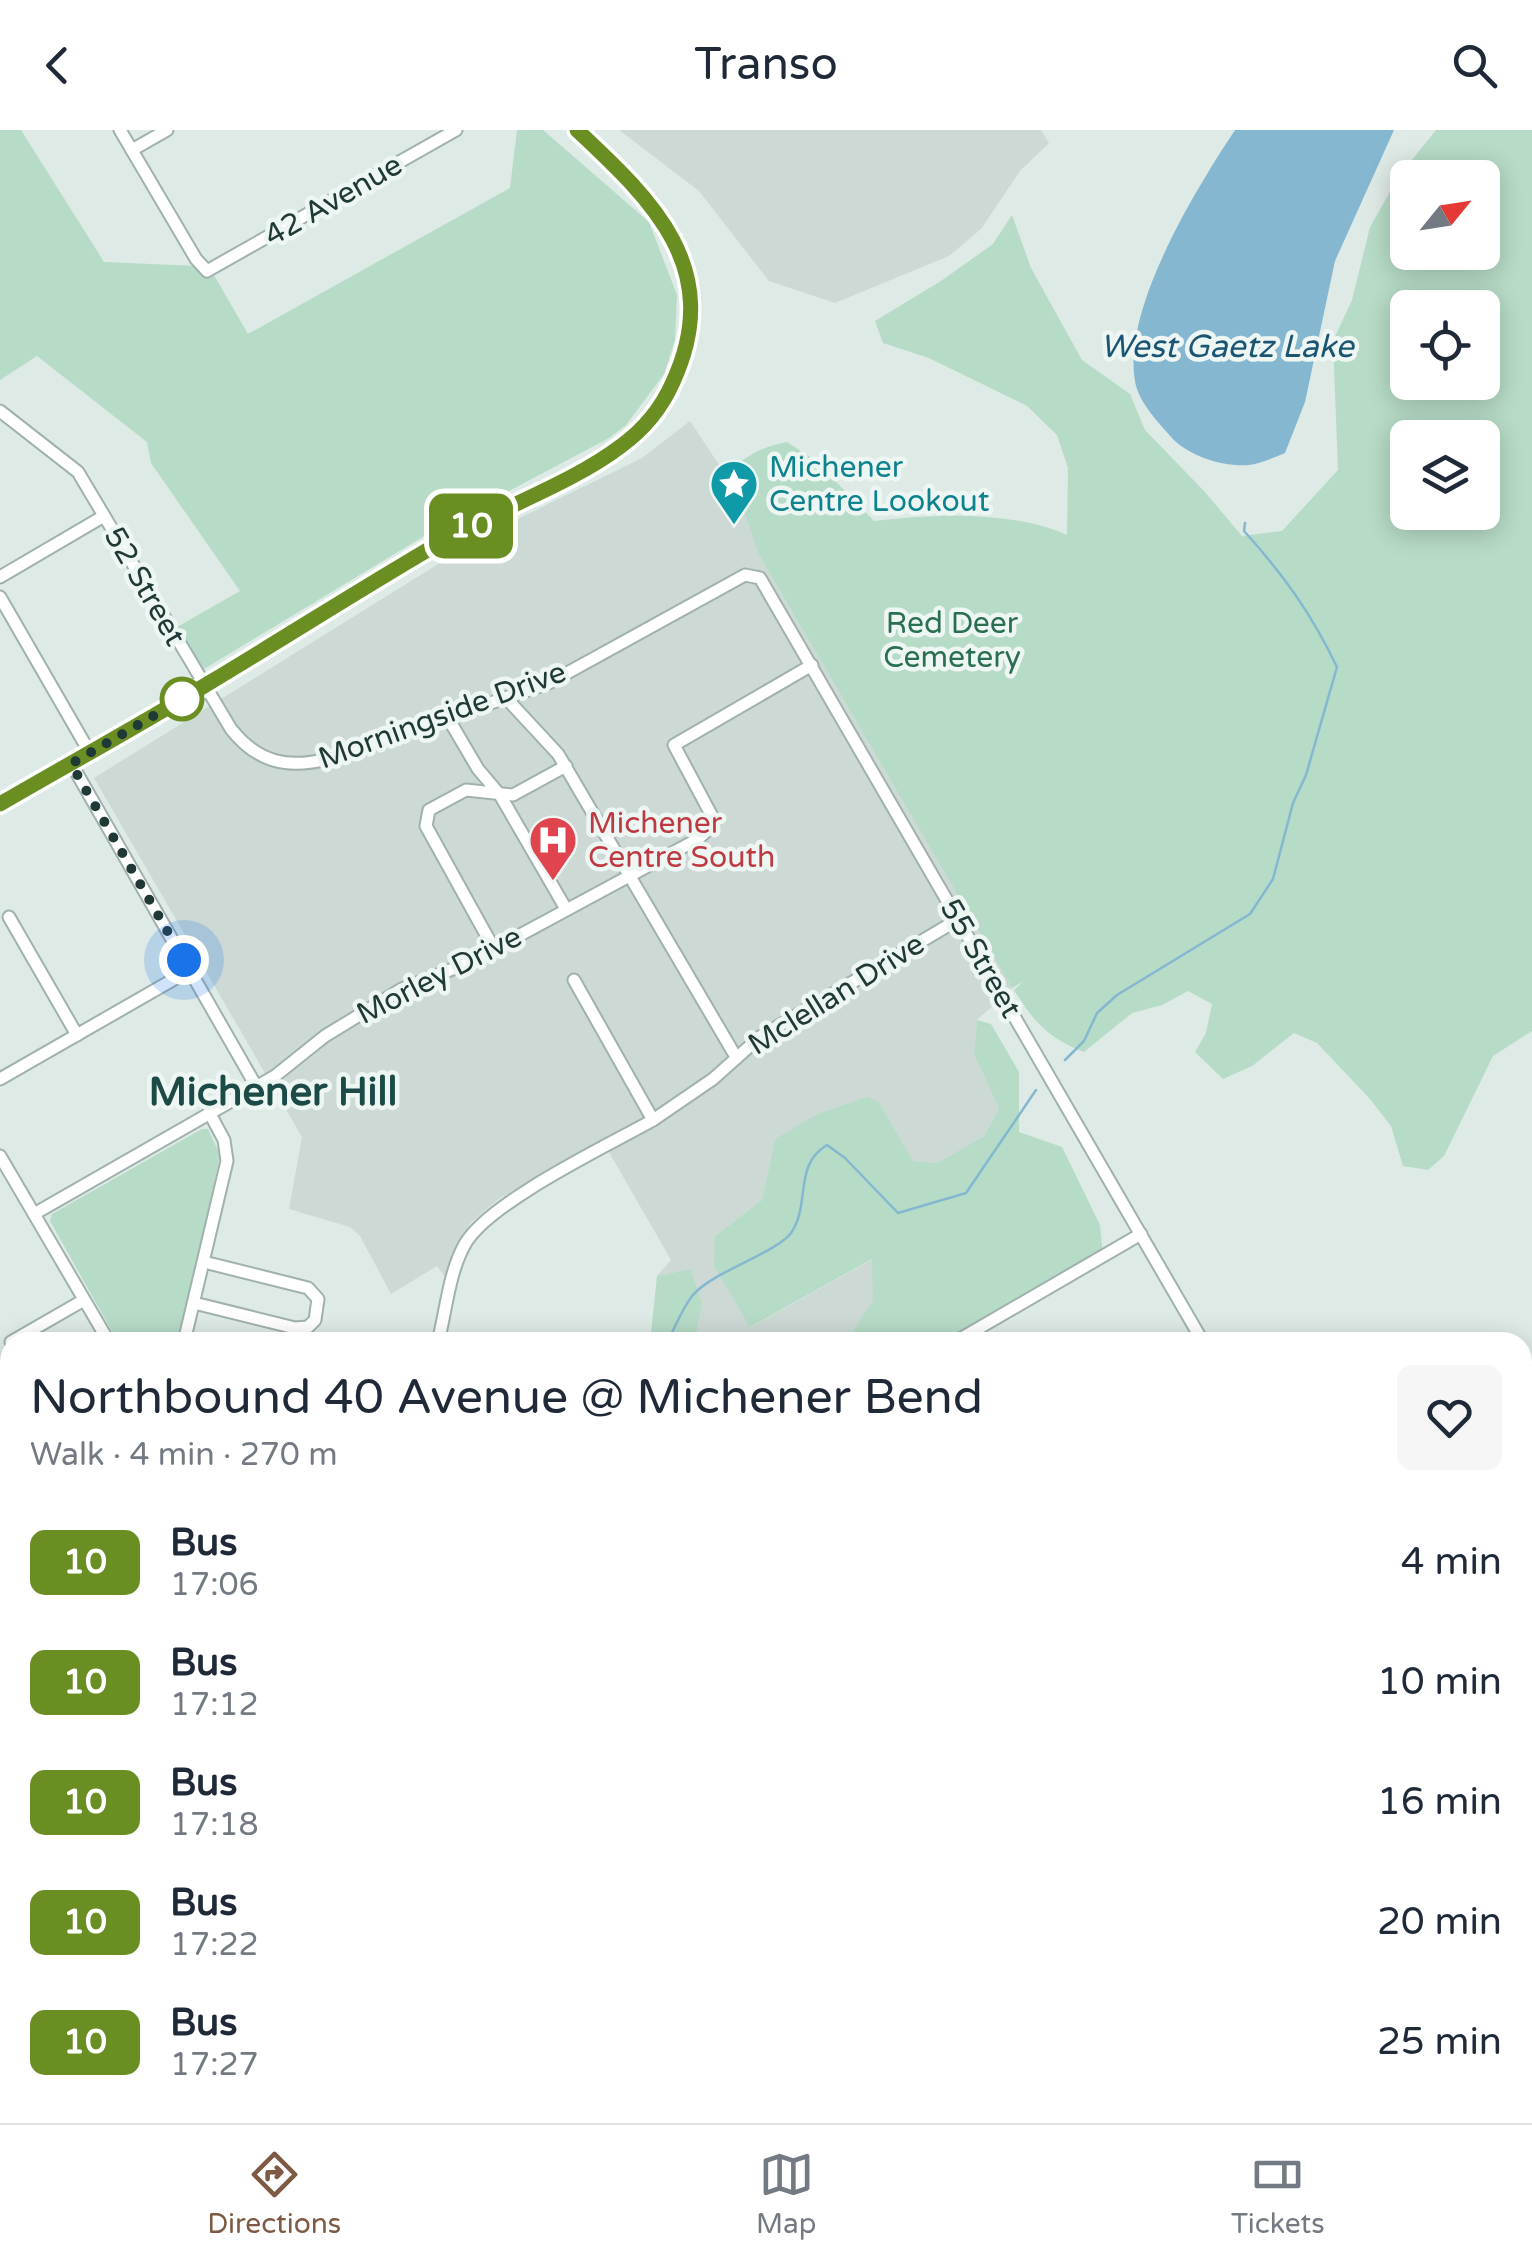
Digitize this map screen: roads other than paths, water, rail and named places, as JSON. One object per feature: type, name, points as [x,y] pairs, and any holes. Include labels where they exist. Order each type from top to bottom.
[{"type":"street","points":[[120,130],[132,150],[167,130]]},
{"type":"street","name":"42 Avenue","points":[[132,150],[199,264],[211,271],[456,130]]},
{"type":"street","points":[[0,804],[204,687],[448,538],[606,456],[630,439],[665,398],[680,362],[689,320],[686,274],[669,230],[654,207],[577,130]]},
{"type":"street","name":"52 Street","points":[[0,411],[74,466],[204,687],[241,742],[262,758],[284,764]]},
{"type":"street","points":[[0,577],[104,516]]},
{"type":"street","name":"Morningside Drive","points":[[284,764],[302,765],[328,759],[548,684],[745,575],[756,575]]},
{"type":"street","name":"55 Street","points":[[756,575],[763,580],[1197,1332]]},
{"type":"street","points":[[0,597],[90,752]]},
{"type":"street","name":"Morley Drive","points":[[34,1214],[275,1076],[324,1036],[402,989],[494,949],[698,840],[713,825],[712,812],[674,745],[812,665]]},
{"type":"street","points":[[507,699],[566,766],[736,1057]]},
{"type":"street","points":[[448,718],[478,769],[500,795],[566,910]]},
{"type":"street","points":[[71,764],[256,1086]]},
{"type":"street","points":[[494,949],[426,826],[429,810],[466,790],[516,794],[566,766]]},
{"type":"street","points":[[8,916],[77,1035]]},
{"type":"street","name":"Mclellan Drive","points":[[440,1332],[457,1266],[472,1234],[502,1206],[653,1120],[706,1085],[760,1036],[959,919]]},
{"type":"street","points":[[0,1079],[190,970]]},
{"type":"street","points":[[574,980],[653,1120]]},
{"type":"street","points":[[187,1332],[227,1161],[224,1140],[209,1112]]},
{"type":"street","points":[[0,1156],[103,1332]]},
{"type":"street","points":[[972,1332],[1141,1234]]},
{"type":"street","points":[[194,1303],[300,1328],[312,1324],[319,1303],[308,1288],[204,1262]]},
{"type":"street","points":[[30,1332],[84,1300]]},
{"type":"water","name":"West Gaetz Lake","points":[[1235,130],[1394,130],[1335,261],[1305,402],[1285,453],[1249,465],[1208,459],[1179,445],[1150,412],[1135,381],[1134,352],[1151,285],[1183,216]]},
{"type":"waterway","points":[[1065,1060],[1084,1041],[1097,1013],[1117,995],[1250,914],[1273,879],[1337,667],[1295,595],[1244,531],[1245,523]]},
{"type":"waterway","points":[[672,1332],[685,1306],[702,1287],[791,1233],[810,1163],[827,1145],[845,1158],[898,1213],[966,1193],[1036,1090]]},
{"type":"place","name":"Michener Centre Lookout","points":[[734,526]]},
{"type":"place","name":"Michener Centre South","points":[[553,882]]},
{"type":"district","name":"Michener Hill","points":[[273,1091]]},
{"type":"park label","name":"Red Deer Cemetery","points":[[952,640]]}]
